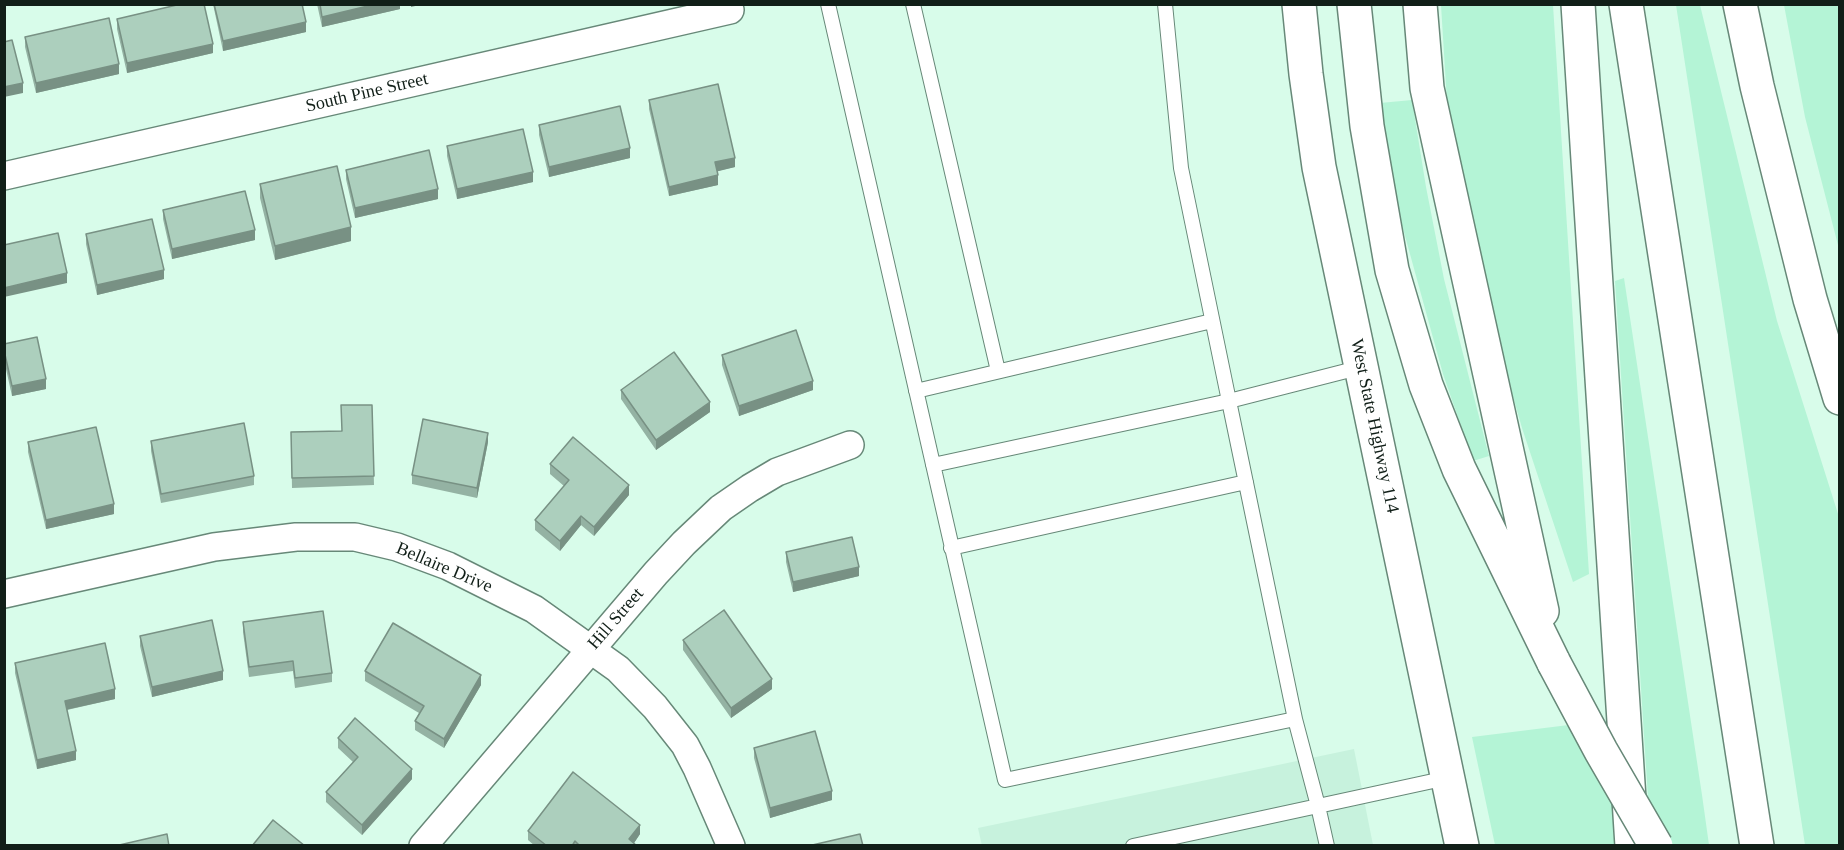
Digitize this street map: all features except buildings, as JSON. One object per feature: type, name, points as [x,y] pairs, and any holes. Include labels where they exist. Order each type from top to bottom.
[{"type":"main road","name":"West State Highway 114","points":[[1299,4],[1319,167],[1462,846]]},
{"type":"main road","points":[[1354,4],[1367,126],[1392,270],[1426,385],[1460,469],[1554,663],[1656,846]]},
{"type":"main road","points":[[1420,4],[1427,88],[1554,663]]},
{"type":"main road","points":[[1578,4],[1632,846]]},
{"type":"main road","points":[[1626,4],[1757,846]]},
{"type":"main road","points":[[1740,4],[1757,86],[1810,299],[1839,398]]},
{"type":"street","name":"South Pine Street","points":[[4,176],[730,10]]},
{"type":"street","name":"Hill Street","points":[[423,846],[656,573],[721,508],[777,472],[850,445]]},
{"type":"street","name":"Bellaire Drive","points":[[4,594],[214,547],[296,537],[355,537],[397,547],[448,566],[534,609],[618,669],[655,707],[685,745],[698,768],[731,846]]},
{"type":"lane","points":[[828,4],[1005,780],[1295,719]]},
{"type":"lane","points":[[913,4],[998,371]]},
{"type":"lane","points":[[1165,4],[1181,168],[1295,719],[1327,846]]},
{"type":"lane","points":[[916,391],[1212,321]]},
{"type":"lane","points":[[933,465],[1229,401],[1362,367]]},
{"type":"lane","points":[[951,548],[1246,482]]},
{"type":"lane","points":[[1133,846],[1447,778]]},
{"type":"shaded area","points":[[1441,5],[1553,5],[1589,574],[1573,582],[1522,428],[1480,281],[1447,102]]},
{"type":"shaded area","points":[[1676,5],[1700,5],[1777,321],[1839,517],[1839,845],[1805,845]]},
{"type":"shaded area","points":[[1784,5],[1839,5],[1839,249],[1805,117]]},
{"type":"shaded area","points":[[1412,100],[1444,279],[1489,456],[1473,461],[1443,374],[1391,185],[1380,103]]},
{"type":"shaded area","points":[[1624,278],[1709,845],[1651,845],[1615,281]]},
{"type":"shaded area","points":[[1609,720],[1616,845],[1495,845],[1472,737]]},
{"type":"shaded area","points":[[1354,749],[1373,845],[982,846],[978,828]]}]
